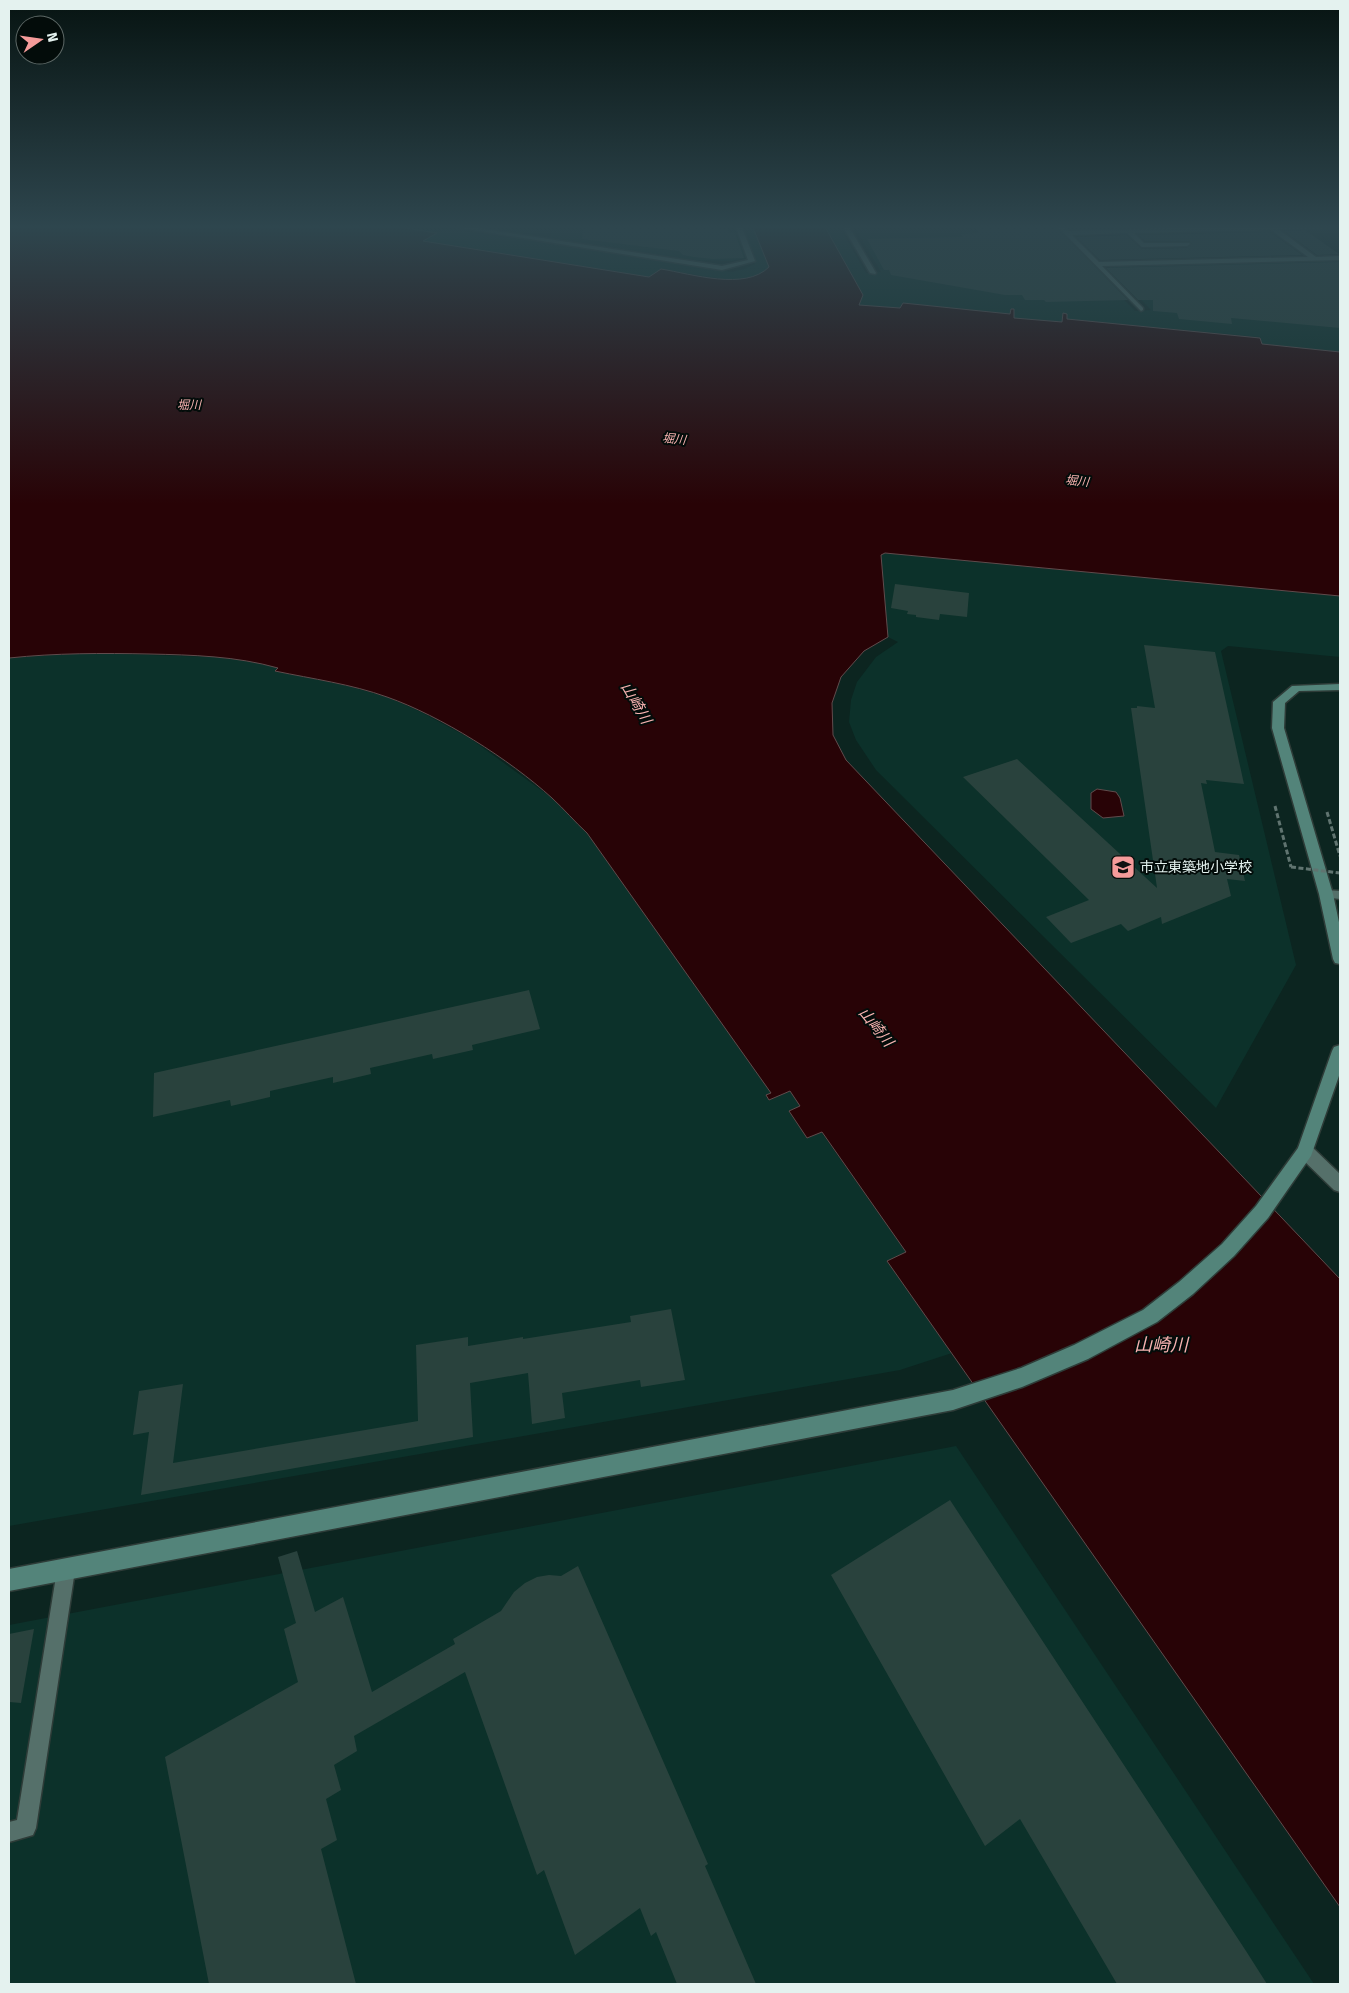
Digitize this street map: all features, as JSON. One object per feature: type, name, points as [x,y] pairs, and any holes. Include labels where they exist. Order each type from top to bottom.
[{"type":"street","points":[[1340,688],[1296,688],[1279,702],[1278,728],[1326,894],[1340,959]]},
{"type":"street","points":[[9,1580],[952,1400],[1022,1377],[1072,1356],[1150,1316],[1186,1288],[1228,1250],[1262,1212],[1305,1150],[1340,1051]]},
{"type":"street","points":[[1305,1150],[1340,1185]]},
{"type":"lane","points":[[1326,894],[1340,895]]},
{"type":"lane","points":[[9,1832],[26,1828],[66,1570]]},
{"type":"path","points":[[1275,806],[1291,867],[1340,873]]},
{"type":"path","points":[[1326,812],[1340,856]]},
{"type":"shaded area","points":[[1014,318],[1065,318],[1063,322]]},
{"type":"shaded area","points":[[1340,318],[1340,352],[1262,344],[1260,337],[1066,319]]},
{"type":"shaded area","name":"市立東築地小学校","points":[[885,553],[1340,596],[1340,657],[1228,646],[1221,651],[1296,965],[1216,1108],[876,770],[856,740],[849,722],[851,700],[857,682],[876,657],[898,642],[888,637],[881,555]]},
{"type":"shaded area","points":[[85,653],[213,657],[257,662],[278,668],[276,671],[344,685],[387,697],[421,712],[471,739],[552,798],[587,833],[772,1093],[770,1100],[790,1091],[800,1106],[789,1112],[807,1138],[821,1132],[906,1252],[888,1261],[952,1353],[900,1370],[9,1526],[9,658]]},
{"type":"shaded area","points":[[956,1446],[1314,1984],[9,1984],[9,1625]]},
{"type":"water","points":[[9,318],[1014,318],[1062,322],[1062,318],[1067,318],[1260,338],[1262,344],[1340,352],[1340,596],[885,553],[881,555],[888,637],[864,651],[841,677],[832,703],[833,735],[846,760],[1340,1279],[1340,1907],[887,1261],[906,1252],[822,1132],[807,1138],[789,1111],[800,1106],[790,1091],[769,1100],[766,1095],[771,1093],[587,833],[552,798],[516,768],[452,727],[408,705],[360,689],[275,671],[278,668],[262,664],[214,657],[166,654],[97,654],[9,658]]},
{"type":"water","points":[[1097,789],[1116,792],[1120,798],[1124,816],[1103,818],[1091,809],[1091,793]]},
{"type":"building","points":[[1231,318],[1232,324],[1179,319]]},
{"type":"building","points":[[1231,318],[1340,318],[1340,328]]},
{"type":"building","points":[[895,584],[969,593],[967,617],[940,614],[939,620],[916,617],[916,615],[907,614],[908,611],[891,608]]},
{"type":"building","points":[[1144,645],[1215,652],[1244,784],[1206,780],[1207,784],[1201,783],[1215,852],[1239,855],[1245,881],[1227,879],[1231,896],[1162,924],[1161,917],[1128,931],[1121,924],[1071,943],[1046,917],[1089,900],[963,777],[1017,759],[1157,888],[1131,708],[1137,708],[1137,706],[1155,708]]},
{"type":"building","points":[[529,990],[540,1029],[472,1045],[473,1050],[433,1059],[432,1054],[370,1068],[371,1074],[333,1083],[333,1077],[270,1091],[270,1097],[231,1106],[230,1100],[153,1117],[154,1073]]},
{"type":"building","points":[[671,1309],[685,1380],[641,1387],[640,1380],[562,1393],[565,1418],[532,1424],[528,1373],[470,1383],[473,1437],[141,1495],[149,1432],[133,1435],[139,1391],[183,1384],[173,1463],[418,1421],[416,1345],[468,1337],[468,1346],[523,1337],[523,1339],[631,1322],[630,1316]]},
{"type":"building","points":[[950,1500],[1267,1984],[1117,1984],[1020,1819],[985,1846],[831,1575]]},
{"type":"building","points":[[297,1551],[315,1612],[343,1597],[372,1692],[455,1644],[453,1639],[501,1611],[514,1592],[525,1583],[537,1577],[561,1576],[578,1566],[708,1864],[705,1866],[756,1984],[677,1984],[656,1932],[651,1936],[640,1908],[575,1955],[544,1870],[537,1875],[465,1672],[354,1736],[357,1751],[334,1765],[341,1790],[326,1799],[337,1840],[321,1849],[356,1984],[209,1984],[165,1757],[298,1682],[284,1629],[296,1623],[278,1557]]},
{"type":"building","points":[[34,1629],[21,1703],[9,1702],[9,1634]]},
{"type":"place","name":"市立東築地小学校","points":[[1123,867]]},
{"type":"water label","name":"堀川","points":[[189,405]]},
{"type":"water label","name":"堀川","points":[[674,439]]},
{"type":"water label","name":"堀川","points":[[1077,481]]},
{"type":"water label","name":"山崎川","points":[[636,703]]},
{"type":"water label","name":"山崎川","points":[[876,1027]]},
{"type":"water label","name":"山崎川","points":[[1161,1345]]}]
